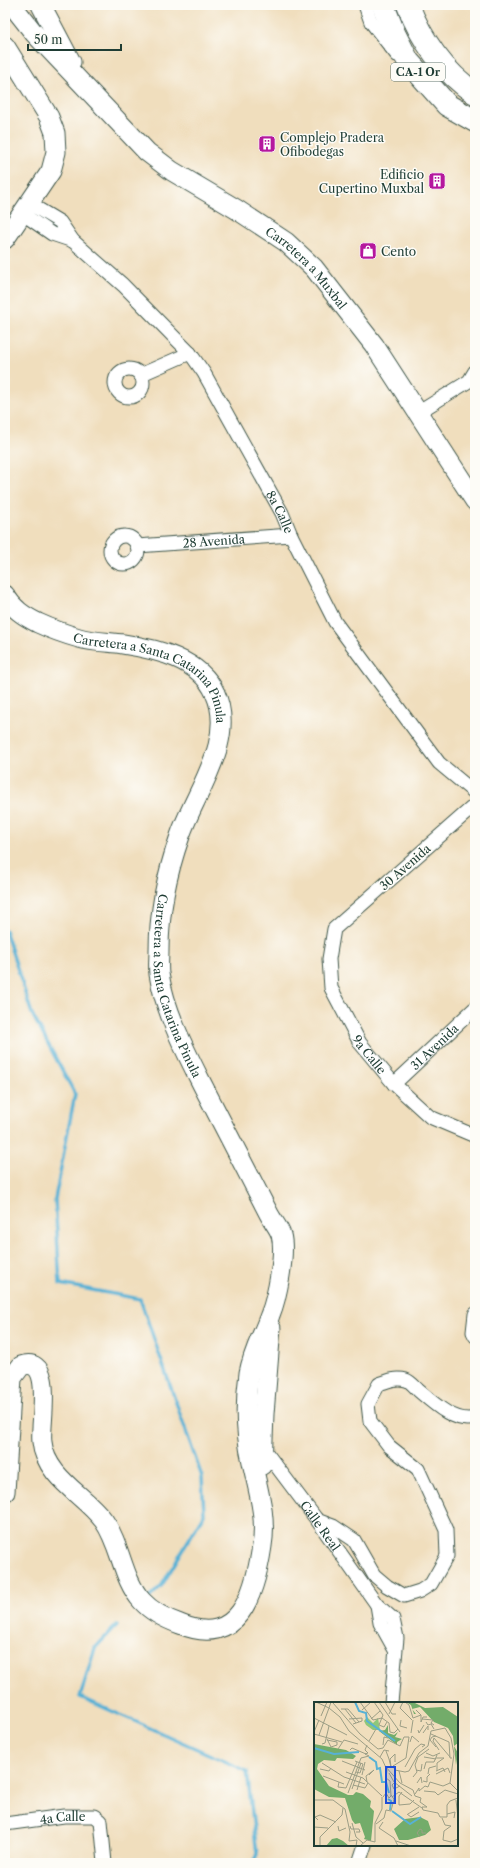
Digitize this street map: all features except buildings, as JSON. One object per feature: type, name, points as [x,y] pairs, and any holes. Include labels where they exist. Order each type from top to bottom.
[{"type":"highway","name":"CA-1 Or","points":[[384,5],[394,33],[408,61],[447,105],[475,122]]},
{"type":"highway","name":"CA-1 Or","points":[[408,5],[413,19],[426,44],[448,70],[475,93]]},
{"type":"main road","name":"Carretera a Muxbal","points":[[12,5],[21,13],[84,86],[147,152],[172,171],[236,209],[286,242],[314,268],[374,345],[419,412],[475,501]]},
{"type":"main road","name":"Carretera a Muxbal","points":[[40,5],[84,86]]},
{"type":"main road","points":[[5,46],[44,108],[55,133],[56,152],[51,172],[5,239]]},
{"type":"main road","name":"Carretera a Santa Catarina Pinula","points":[[5,595],[10,603],[22,615],[52,629],[81,639],[125,644],[157,652],[184,662],[208,680],[216,693],[221,719],[220,743],[180,836],[167,882],[161,907],[159,928],[159,973],[166,1002],[183,1046],[265,1208],[281,1235],[282,1259],[257,1383],[253,1418],[252,1461],[258,1485],[264,1531],[260,1562],[245,1604],[235,1619],[225,1628],[211,1632],[195,1630],[165,1618],[152,1610],[142,1601],[133,1588],[104,1521],[54,1471],[46,1458],[42,1442],[43,1381],[38,1368],[31,1364],[21,1366],[14,1373],[12,1378],[5,1492]]},
{"type":"main road","name":"Carretera a Santa Catarina Pinula","points":[[253,1418],[262,1447],[262,1469],[258,1485]]},
{"type":"street","points":[[364,5],[371,22],[392,50],[434,92]]},
{"type":"street","name":"8a Calle","points":[[26,209],[60,222],[73,241],[123,285],[190,353],[204,373],[282,513],[291,535],[335,622],[439,763],[475,792]]},
{"type":"street","points":[[140,375],[190,353]]},
{"type":"street","points":[[419,412],[469,381],[475,371]]},
{"type":"street","name":"28 Avenida","points":[[137,546],[291,535]]},
{"type":"street","name":"30 Avenida","points":[[334,929],[475,805]]},
{"type":"street","name":"9a Calle","points":[[334,929],[329,959],[331,988],[360,1043],[394,1084],[430,1117],[475,1136]]},
{"type":"street","name":"31 Avenida","points":[[394,1084],[475,1008]]},
{"type":"street","points":[[475,1314],[473,1332],[475,1336]]},
{"type":"street","points":[[317,1520],[333,1526],[354,1540],[374,1575],[387,1586],[404,1596],[420,1591],[431,1584],[447,1556],[446,1530],[418,1469],[389,1446],[370,1421],[368,1404],[379,1384],[394,1379],[407,1380],[430,1400],[452,1415],[469,1420],[475,1418]]},
{"type":"street","name":"Calle Real","points":[[262,1447],[317,1520],[377,1605],[393,1619],[397,1638],[392,1702]]},
{"type":"street","name":"4a Calle","points":[[5,1824],[64,1816],[95,1816],[101,1821],[105,1863]]},
{"type":"street","points":[[360,1863],[365,1846]]},
{"type":"waterway","points":[[5,930],[32,1014],[75,1094],[55,1199],[60,1284],[140,1299],[202,1477],[204,1514],[162,1585],[150,1597]]},
{"type":"waterway","points":[[117,1625],[95,1648],[80,1697],[247,1771],[257,1854],[253,1863]]},
{"type":"place","name":"Complejo Pradera Ofibodegas","points":[[267,144]]},
{"type":"place","name":"Edificio Cupertino Muxbal","points":[[437,181]]},
{"type":"place","name":"Cento","points":[[368,251]]}]
